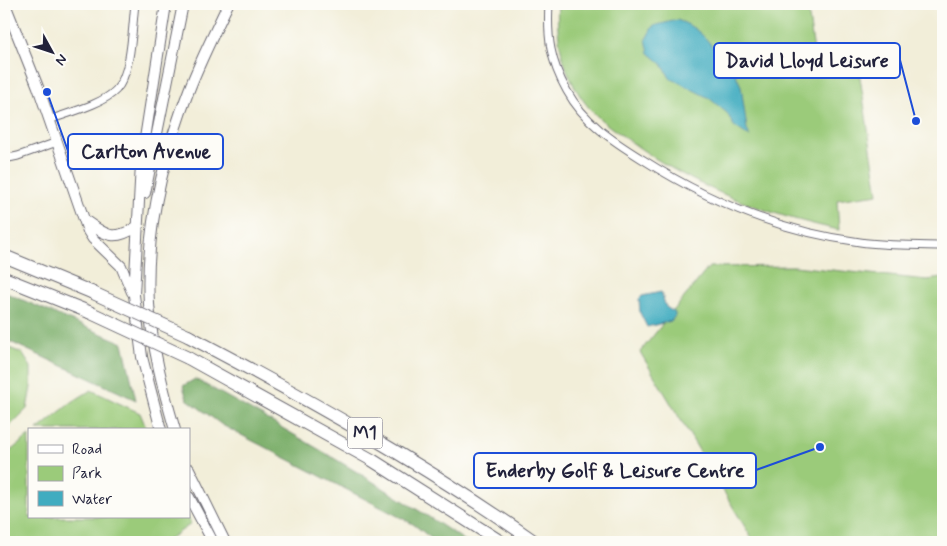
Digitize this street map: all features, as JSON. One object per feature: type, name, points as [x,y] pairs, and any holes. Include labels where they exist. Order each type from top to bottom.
[{"type":"highway","name":"M1","points":[[4,256],[91,292],[188,336],[326,410],[472,498],[535,542]]},
{"type":"highway","name":"M1","points":[[4,278],[89,312],[188,358],[372,460],[501,542]]},
{"type":"main road","points":[[5,4],[93,239],[121,266],[134,295]]},
{"type":"main road","points":[[160,428],[142,357],[134,295],[141,164],[166,4]]},
{"type":"main road","points":[[86,221],[99,231],[114,236],[123,236],[139,222],[184,4]]},
{"type":"main road","points":[[174,428],[155,353],[149,303],[155,208],[162,177],[189,90],[228,4]]},
{"type":"main road","points":[[190,471],[225,542]]},
{"type":"main road","points":[[190,499],[213,542]]},
{"type":"street","points":[[49,120],[104,98],[116,90],[127,68],[135,4]]},
{"type":"street","points":[[549,4],[547,34],[551,55],[567,91],[576,105],[599,129],[669,177],[739,211],[786,227],[860,242],[943,246]]},
{"type":"street","points":[[4,158],[18,156],[57,142]]},
{"type":"green space","points":[[558,4],[807,4],[816,64],[857,58],[878,194],[837,200],[839,230],[756,207],[730,197],[678,172],[610,127],[582,99],[568,73],[560,46],[557,18]]},
{"type":"green space","points":[[794,266],[927,280],[943,278],[943,542],[754,542],[640,352],[709,267]]},
{"type":"green space","points":[[4,292],[123,343],[136,400],[4,339]]},
{"type":"green space","points":[[4,346],[22,353],[31,367],[31,387],[27,409],[4,432]]},
{"type":"green space","points":[[195,379],[333,457],[467,542],[436,542],[413,524],[222,425],[187,399],[183,386]]},
{"type":"green space","points":[[91,390],[140,413],[146,428],[40,428],[72,402]]},
{"type":"green space","points":[[28,437],[28,518],[188,518],[191,524],[165,542],[4,542],[4,456]]},
{"type":"water","points":[[677,20],[694,28],[701,34],[718,54],[727,70],[735,73],[741,86],[747,129],[750,137],[734,126],[727,113],[709,98],[670,78],[662,64],[649,53],[646,39],[653,26]]},
{"type":"water","points":[[661,292],[666,307],[675,313],[675,316],[671,321],[647,327],[640,313],[639,299],[642,296]]},
{"type":"place","name":"Carlton Avenue","points":[[47,92]]},
{"type":"place","name":"David Lloyd Leisure","points":[[916,121]]},
{"type":"place","name":"Enderby Golf & Leisure Centre","points":[[820,447]]}]
